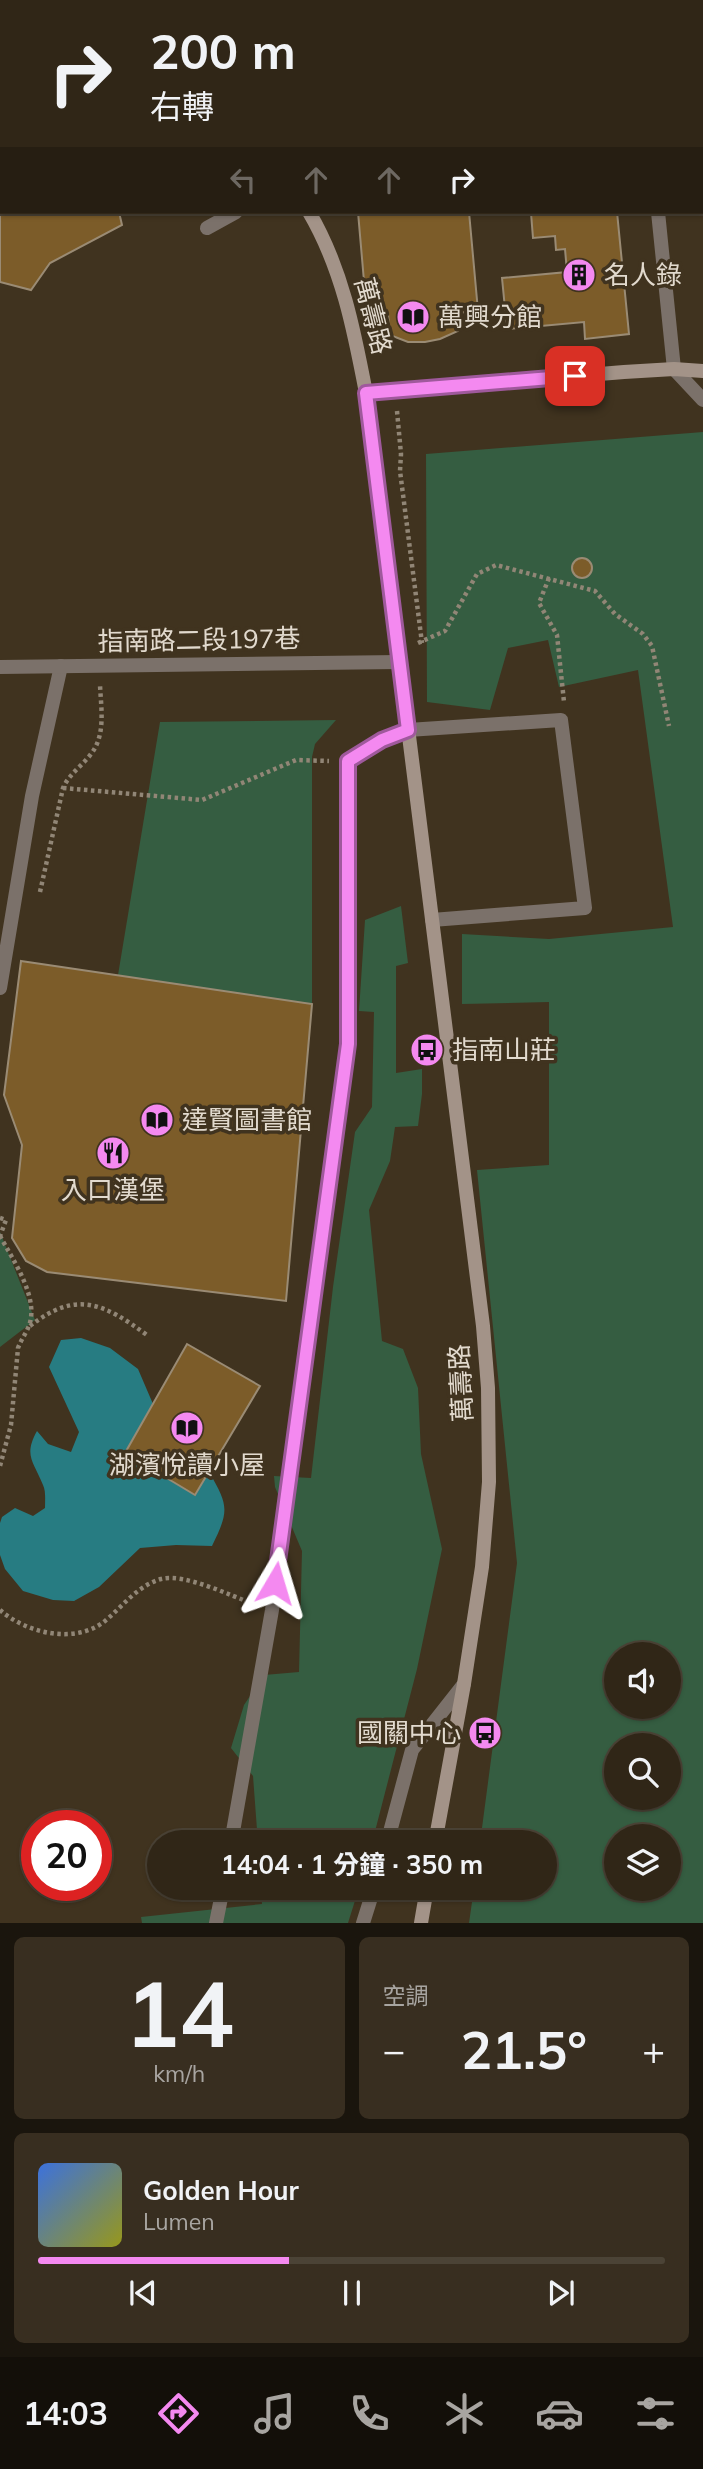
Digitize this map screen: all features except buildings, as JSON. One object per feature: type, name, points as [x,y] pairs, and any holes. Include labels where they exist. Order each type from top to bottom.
[{"type":"street","points":[[207,229],[233,214]]},
{"type":"street","name":"萬壽路","points":[[310,214],[335,265],[354,328],[366,393],[488,1388],[489,1482],[482,1567],[438,1830]]},
{"type":"street","points":[[658,214],[674,369],[703,400]]},
{"type":"street","points":[[366,393],[674,369],[703,370]]},
{"type":"street","name":"指南路二段197巷","points":[[0,667],[399,662]]},
{"type":"street","points":[[0,988],[32,796],[61,666]]},
{"type":"street","points":[[233,1830],[272,1610],[348,1044],[348,761],[382,740],[408,730],[561,720],[585,908],[432,920]]},
{"type":"street","points":[[390,1830],[412,1750],[464,1684]]},
{"type":"street","points":[[216,1923],[221,1900]]},
{"type":"street","points":[[363,1923],[370,1900]]},
{"type":"street","points":[[421,1923],[425,1900]]},
{"type":"path","points":[[395,391],[400,471],[422,643]]},
{"type":"path","points":[[397,643],[422,643],[445,631],[477,574],[496,565],[595,591],[615,614],[643,635],[652,646],[669,726]]},
{"type":"path","points":[[549,578],[539,603],[557,635],[564,708],[561,720]]},
{"type":"path","points":[[39,894],[63,788],[98,743],[101,729],[100,666]]},
{"type":"path","points":[[63,788],[202,800],[296,760],[348,761]]},
{"type":"path","points":[[0,1218],[6,1220],[0,1236],[26,1285],[30,1307],[29,1327]]},
{"type":"path","points":[[0,1466],[11,1425],[18,1348],[29,1327],[48,1312],[88,1304],[106,1309],[147,1335]]},
{"type":"path","points":[[0,1610],[21,1625],[36,1631],[74,1633],[91,1630],[103,1623],[136,1592],[170,1578],[188,1581],[272,1610]]},
{"type":"green space","points":[[703,432],[703,1923],[469,1923],[472,1900],[557,1900],[557,1830],[482,1830],[517,1563],[477,1170],[549,1165],[549,1002],[462,1004],[462,934],[549,939],[673,927],[638,670],[559,687],[548,640],[508,648],[490,710],[427,702],[426,454]]},
{"type":"green space","points":[[336,720],[315,744],[312,757],[312,1004],[118,975],[160,722]]},
{"type":"green space","points":[[401,906],[408,963],[396,966],[396,1073],[422,1069],[422,1094],[418,1126],[395,1127],[390,1161],[369,1210],[382,1341],[403,1349],[418,1388],[421,1454],[442,1549],[417,1669],[375,1830],[257,1830],[253,1776],[231,1748],[244,1705],[264,1675],[299,1672],[302,1551],[275,1487],[274,1476],[311,1478],[333,1287],[355,1132],[372,1107],[374,1012],[359,1011],[365,920]]},
{"type":"green space","points":[[0,1232],[35,1320],[0,1347]]},
{"type":"green space","points":[[262,1900],[355,1900],[348,1923],[142,1923],[141,1917],[262,1904]]},
{"type":"water","points":[[81,1338],[110,1348],[138,1369],[153,1404],[125,1453],[195,1495],[209,1472],[223,1501],[224,1516],[212,1546],[140,1548],[99,1587],[74,1601],[53,1600],[23,1591],[5,1569],[0,1555],[0,1523],[2,1517],[15,1508],[33,1516],[45,1508],[44,1487],[30,1453],[37,1431],[48,1444],[71,1452],[79,1432],[49,1367],[61,1340]]},
{"type":"place","name":"名人錄","points":[[579,275]]},
{"type":"place","name":"萬興分館","points":[[413,317]]},
{"type":"place","name":"指南山莊","points":[[427,1050]]},
{"type":"place","name":"達賢圖書館","points":[[157,1120]]},
{"type":"place","name":"入口漢堡","points":[[113,1153]]},
{"type":"place","name":"湖濱悅讀小屋","points":[[187,1428]]},
{"type":"place","name":"國關中心","points":[[485,1733]]},
{"type":"route","points":[[275,1583],[348,1044],[348,761],[382,740],[408,730],[366,393],[575,376]]}]
